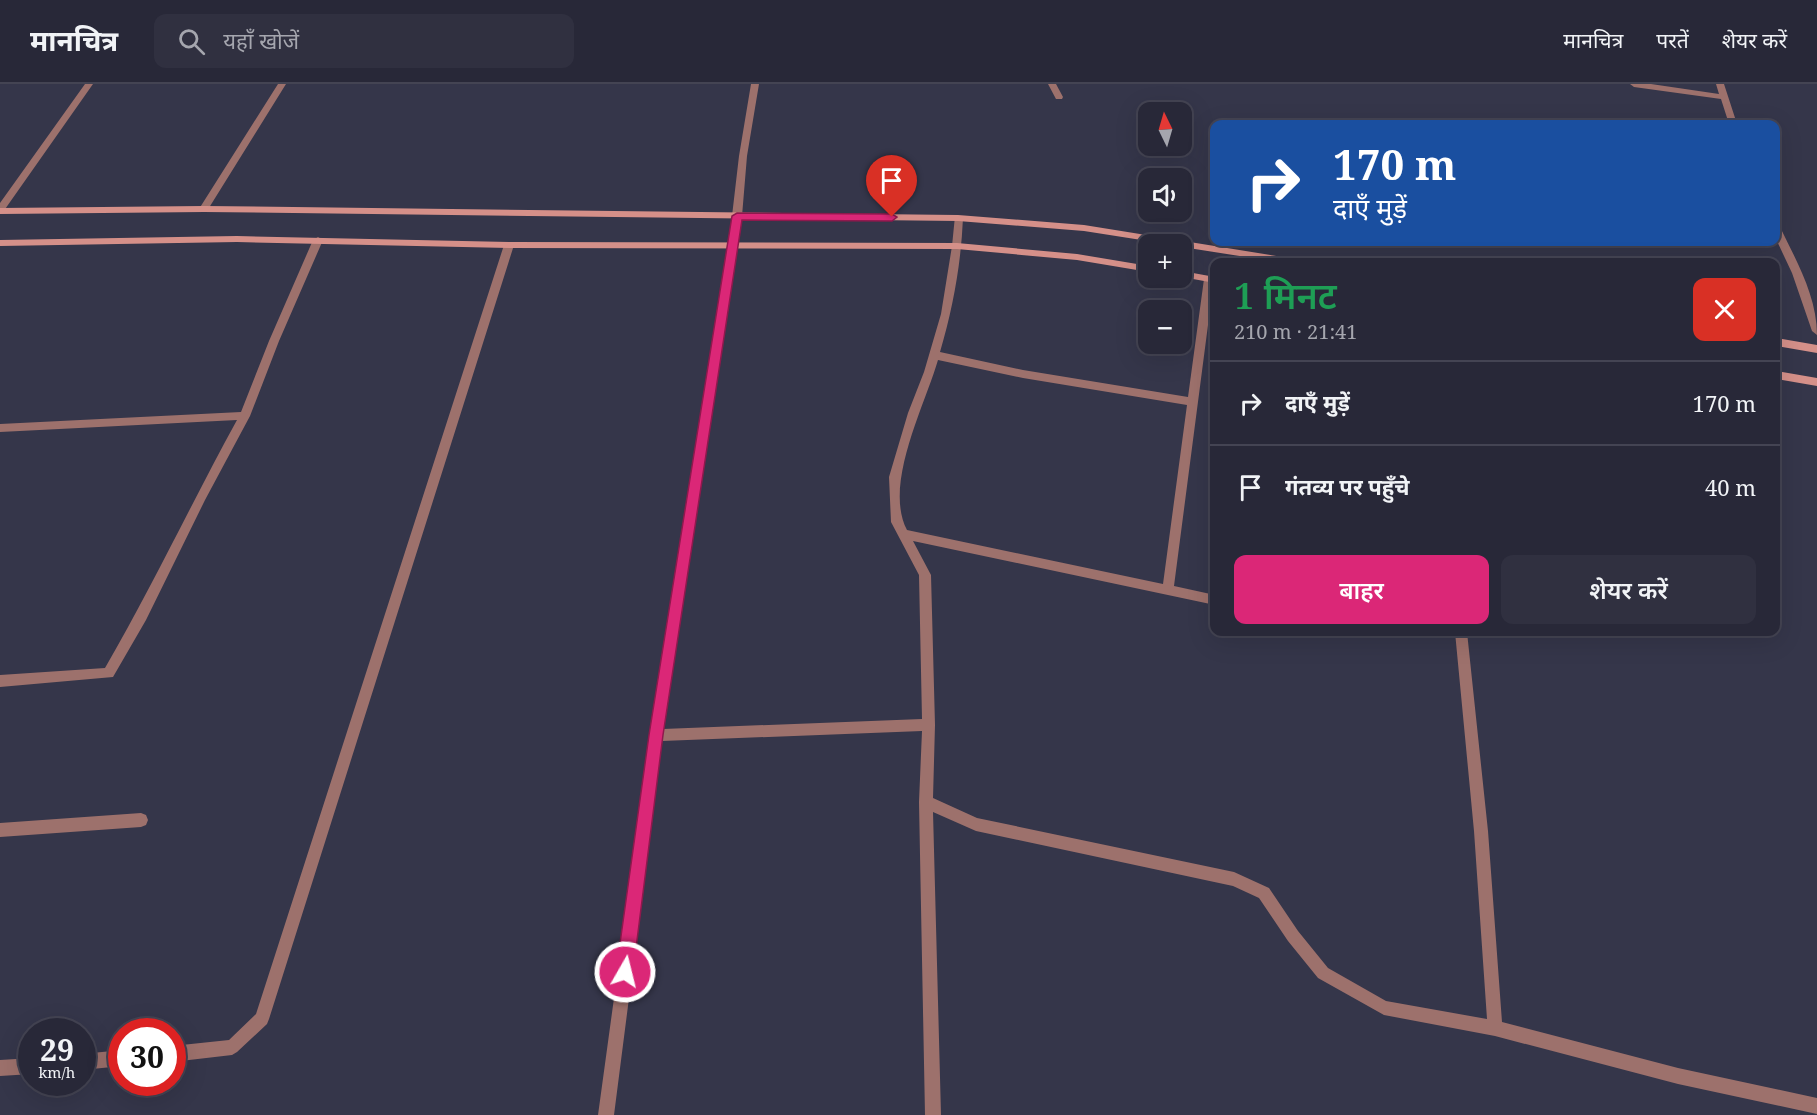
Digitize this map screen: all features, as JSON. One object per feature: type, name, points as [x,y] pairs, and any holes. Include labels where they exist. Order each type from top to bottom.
[{"type":"street","points":[[0,210],[89,84]]},
{"type":"street","points":[[204,209],[282,84]]},
{"type":"street","points":[[606,1115],[656,735],[737,216],[742,156],[755,84]]},
{"type":"street","points":[[1052,84],[1059,97]]},
{"type":"street","points":[[1634,84],[1724,97]]},
{"type":"street","points":[[1720,84],[1732,120]]},
{"type":"street","points":[[0,210],[204,209],[958,218],[1084,228],[1270,258]]},
{"type":"street","points":[[933,1115],[926,802],[929,725],[926,575],[897,522],[894,498],[895,477],[913,413],[946,314],[957,246],[958,218]]},
{"type":"street","points":[[1780,237],[1797,273],[1817,331]]},
{"type":"street","points":[[0,243],[318,240],[509,245],[957,246],[1077,257],[1138,267]]},
{"type":"street","points":[[0,681],[109,673],[142,616],[200,498],[245,416],[274,340],[318,240]]},
{"type":"street","points":[[186,1052],[232,1047],[262,1019],[509,245]]},
{"type":"street","points":[[1192,276],[1210,280]]},
{"type":"street","points":[[1168,590],[1210,293]]},
{"type":"street","points":[[1780,343],[1817,349]]},
{"type":"street","points":[[934,355],[1023,374],[1193,402]]},
{"type":"street","points":[[1780,376],[1817,382]]},
{"type":"street","points":[[0,428],[245,416]]},
{"type":"street","points":[[904,534],[1210,599]]},
{"type":"street","points":[[1461,636],[1481,831],[1495,1028]]},
{"type":"street","points":[[656,735],[929,725]]},
{"type":"street","points":[[926,802],[976,824],[1234,879],[1264,893],[1293,936],[1323,973],[1384,1008],[1495,1028],[1677,1076],[1817,1106]]},
{"type":"street","points":[[0,830],[141,820]]},
{"type":"street","points":[[0,1068],[18,1067]]},
{"type":"route","points":[[625,972],[656,735],[737,216],[892,217]]}]
